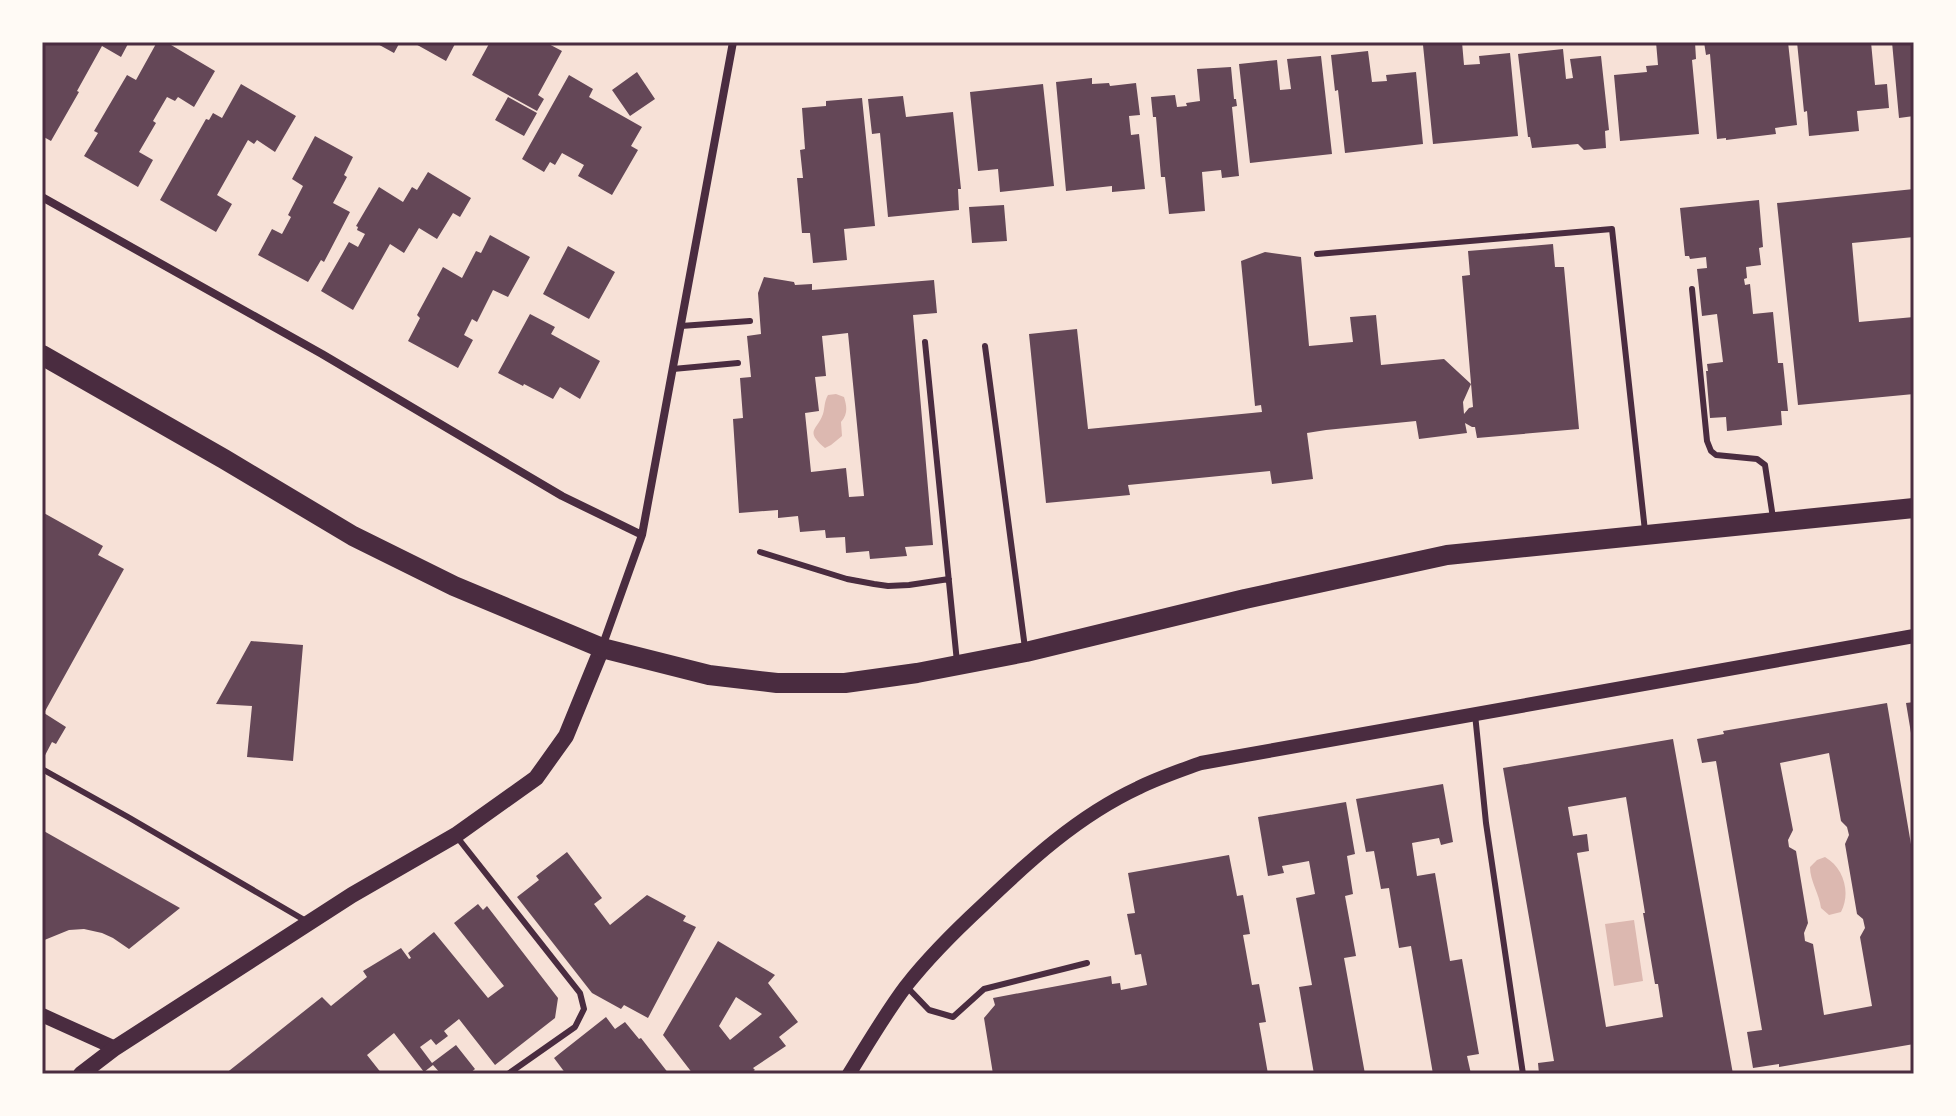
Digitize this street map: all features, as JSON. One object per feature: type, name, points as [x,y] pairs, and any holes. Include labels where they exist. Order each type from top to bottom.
[{"type":"main road","points":[[42,355],[353,536],[454,586],[602,648],[709,675],[777,683],[845,683],[917,673],[1026,652],[1245,599],[1447,555],[1914,508]]},
{"type":"main road","points":[[81,1074],[115,1048],[309,922],[456,835],[536,778],[566,736],[602,648]]},
{"type":"street","points":[[602,648],[642,535],[733,42]]},
{"type":"street","points":[[42,197],[322,354],[562,496],[642,535]]},
{"type":"street","points":[[849,1074],[906,986],[959,928],[1023,867],[1101,808],[1170,774],[1201,763],[1914,636]]},
{"type":"street","points":[[42,1015],[115,1048]]},
{"type":"lane","points":[[1317,254],[1612,229],[1646,535]]},
{"type":"lane","points":[[1692,289],[1707,441],[1716,455],[1757,459],[1765,465],[1773,522]]},
{"type":"lane","points":[[681,326],[750,321]]},
{"type":"lane","points":[[925,342],[958,665]]},
{"type":"lane","points":[[985,346],[1026,652]]},
{"type":"lane","points":[[673,369],[738,363]]},
{"type":"lane","points":[[760,552],[847,579],[888,586],[949,579]]},
{"type":"lane","points":[[1475,714],[1486,823],[1523,1074]]},
{"type":"lane","points":[[42,769],[309,922]]},
{"type":"lane","points":[[456,835],[580,993],[584,1009],[575,1027],[508,1074]]},
{"type":"lane","points":[[906,986],[929,1010],[953,1017],[984,989],[1087,963]]},
{"type":"shaded area","points":[[828,395],[844,397],[846,404],[846,413],[841,422],[842,436],[825,448],[815,437],[814,431]]},
{"type":"shaded area","points":[[1825,857],[1841,874],[1845,889],[1841,912],[1829,915],[1821,908],[1810,867]]},
{"type":"shaded area","points":[[1634,920],[1643,981],[1614,986],[1605,924]]},
{"type":"building","points":[[42,42],[129,42],[121,57],[102,46],[51,141],[42,136]]},
{"type":"building","points":[[157,42],[166,42],[215,71],[194,107],[178,97],[175,101],[167,97],[139,152],[153,160],[138,187],[84,156],[98,133],[94,131],[127,75],[136,80]]},
{"type":"building","points":[[374,42],[400,42],[394,53]]},
{"type":"building","points":[[412,42],[456,42],[446,61]]},
{"type":"building","points":[[490,42],[545,42],[562,51],[538,95],[544,99],[537,111],[472,75]]},
{"type":"building","points":[[1462,42],[1464,65],[1480,64],[1479,56],[1510,53],[1518,136],[1433,144],[1423,45]]},
{"type":"building","points":[[1656,42],[1695,42],[1696,59],[1692,60],[1699,134],[1620,141],[1614,75],[1647,72],[1646,66],[1658,65]]},
{"type":"building","points":[[1704,42],[1788,42],[1797,125],[1775,128],[1776,134],[1717,139],[1710,54],[1706,55]]},
{"type":"building","points":[[1797,42],[1871,42],[1875,85],[1887,84],[1889,108],[1857,111],[1859,131],[1809,136]]},
{"type":"building","points":[[1892,42],[1914,42],[1914,116],[1899,118]]},
{"type":"building","points":[[1563,49],[1566,79],[1573,78],[1570,59],[1601,56],[1609,130],[1605,131],[1606,148],[1584,150],[1578,144],[1532,148],[1518,54]]},
{"type":"building","points":[[1368,51],[1372,82],[1387,81],[1386,75],[1416,72],[1423,144],[1345,153],[1331,55]]},
{"type":"building","points":[[1321,56],[1332,154],[1250,163],[1239,64],[1277,60],[1280,90],[1291,89],[1287,59]]},
{"type":"building","points":[[1231,67],[1237,106],[1232,107],[1239,176],[1222,178],[1221,170],[1202,172],[1205,211],[1169,214],[1151,97],[1175,95],[1177,107],[1187,106],[1186,103],[1200,101],[1197,69]]},
{"type":"building","points":[[637,72],[655,99],[630,116],[612,90]]},
{"type":"building","points":[[569,75],[593,89],[589,97],[642,127],[631,146],[638,150],[612,195],[578,176],[584,165],[562,153],[555,165],[550,162],[544,172],[522,159]]},
{"type":"building","points":[[1092,78],[1092,84],[1109,83],[1110,86],[1136,83],[1140,115],[1129,116],[1131,135],[1139,134],[1145,189],[1112,192],[1112,186],[1066,191],[1056,82]]},
{"type":"building","points":[[241,84],[296,116],[275,152],[257,140],[254,144],[248,140],[217,195],[232,204],[216,232],[160,200],[206,119],[209,120],[213,113],[222,118]]},
{"type":"building","points":[[1043,84],[1054,186],[1000,192],[998,169],[978,171],[970,92]]},
{"type":"building","points":[[903,96],[906,117],[953,112],[961,189],[958,189],[959,210],[888,217],[880,133],[872,134],[868,99]]},
{"type":"building","points":[[508,97],[537,113],[524,136],[495,120]]},
{"type":"building","points":[[862,98],[875,226],[844,229],[847,260],[813,263],[810,233],[802,233],[797,178],[803,178],[800,150],[805,149],[802,108],[826,106],[826,101]]},
{"type":"building","points":[[315,136],[353,157],[344,175],[347,177],[333,203],[350,212],[324,262],[321,260],[308,282],[258,255],[272,229],[282,234],[291,217],[288,215],[303,186],[292,179]]},
{"type":"building","points":[[428,172],[471,198],[460,217],[453,213],[437,239],[419,228],[404,253],[390,244],[353,310],[321,291],[349,242],[358,247],[365,234],[356,226],[379,187],[403,202],[412,187],[417,190]]},
{"type":"building","points":[[1914,189],[1914,237],[1852,243],[1859,322],[1914,317],[1914,394],[1798,405],[1777,203]]},
{"type":"building","points":[[1759,200],[1763,247],[1759,248],[1761,265],[1746,267],[1747,278],[1744,279],[1745,285],[1750,284],[1753,314],[1773,312],[1778,363],[1783,363],[1788,411],[1781,411],[1782,425],[1727,431],[1726,417],[1710,418],[1707,364],[1723,362],[1717,314],[1702,316],[1697,269],[1707,268],[1706,257],[1690,259],[1685,256],[1680,208]]},
{"type":"building","points":[[1004,205],[1007,241],[972,243],[969,207]]},
{"type":"building","points":[[490,235],[530,257],[508,297],[493,290],[477,322],[472,319],[464,335],[473,340],[458,368],[408,341],[420,318],[417,315],[443,267],[462,278],[476,251],[481,253]]},
{"type":"building","points":[[1553,244],[1555,267],[1564,267],[1579,429],[1477,438],[1475,427],[1465,423],[1467,433],[1419,439],[1416,421],[1326,430],[1307,433],[1313,479],[1272,484],[1270,471],[1128,485],[1130,495],[1046,503],[1029,334],[1077,329],[1088,429],[1262,412],[1261,405],[1255,406],[1241,261],[1265,252],[1301,257],[1309,346],[1353,342],[1350,317],[1376,315],[1381,365],[1444,359],[1471,384],[1463,402],[1464,414],[1473,407],[1462,276],[1470,275],[1468,251]]},
{"type":"building","points":[[568,246],[615,272],[589,319],[543,294]]},
{"type":"building","points":[[764,277],[794,282],[795,285],[812,284],[812,290],[934,280],[937,313],[913,315],[933,545],[905,547],[907,556],[870,559],[869,551],[846,553],[845,537],[826,538],[825,530],[800,532],[798,516],[778,518],[778,510],[739,513],[733,419],[743,418],[740,378],[751,377],[747,336],[761,334],[758,293]],"holes":[[[848,333],[864,496],[849,497],[846,468],[811,472],[805,413],[819,411],[815,377],[826,376],[822,336]]]},
{"type":"building","points":[[530,314],[555,327],[551,334],[600,361],[580,399],[560,387],[553,399],[498,373]]},
{"type":"building","points":[[42,512],[103,546],[98,555],[124,569],[44,713],[66,727],[56,744],[52,742],[42,761]]},
{"type":"building","points":[[251,641],[303,645],[293,761],[247,757],[252,706],[216,704]]},
{"type":"building","points":[[1914,702],[1914,739],[1912,739],[1906,703]]},
{"type":"building","points":[[1887,703],[1914,862],[1914,1044],[1779,1067],[1779,1064],[1753,1068],[1747,1032],[1762,1030],[1716,761],[1702,763],[1697,739],[1724,734],[1723,731]],"holes":[[[1829,753],[1841,821],[1849,835],[1845,844],[1857,914],[1863,919],[1865,928],[1860,937],[1872,1006],[1824,1015],[1813,944],[1805,941],[1808,923],[1796,851],[1789,847],[1788,840],[1793,830],[1780,763]]]},
{"type":"building","points":[[1673,739],[1733,1074],[1539,1074],[1538,1063],[1554,1061],[1503,768]],"holes":[[[1626,797],[1663,1017],[1606,1027],[1577,853],[1589,851],[1587,834],[1573,836],[1568,807]]]},
{"type":"building","points":[[1443,784],[1453,842],[1441,845],[1439,838],[1412,843],[1417,876],[1435,873],[1450,961],[1462,959],[1479,1054],[1467,1056],[1471,1074],[1433,1074],[1411,946],[1399,948],[1389,888],[1381,889],[1374,851],[1366,852],[1356,799]]},
{"type":"building","points":[[1346,802],[1355,854],[1347,856],[1353,894],[1345,896],[1356,956],[1344,958],[1365,1074],[1314,1074],[1299,987],[1312,985],[1296,898],[1315,894],[1309,861],[1282,866],[1284,873],[1268,876],[1258,817]]},
{"type":"building","points":[[42,830],[180,908],[129,949],[102,933],[84,929],[69,930],[42,941]]},
{"type":"building","points":[[567,852],[602,898],[594,904],[610,925],[647,895],[686,916],[683,921],[696,927],[648,1018],[624,1005],[621,1009],[592,993],[517,897],[539,880],[536,876]]},
{"type":"building","points":[[1229,855],[1237,896],[1243,895],[1250,934],[1243,935],[1252,985],[1259,984],[1266,1022],[1259,1023],[1268,1074],[993,1074],[984,1018],[995,1005],[993,998],[1111,976],[1112,984],[1120,983],[1121,990],[1147,985],[1141,954],[1135,955],[1127,914],[1135,913],[1128,873]]},
{"type":"building","points":[[478,904],[483,910],[487,906],[558,998],[555,1018],[495,1065],[459,1019],[444,1031],[448,1036],[436,1045],[431,1039],[420,1047],[432,1063],[456,1045],[475,1069],[469,1074],[441,1074],[433,1065],[424,1072],[394,1033],[367,1055],[382,1074],[225,1074],[322,997],[331,1006],[367,977],[363,971],[401,948],[411,958],[408,953],[434,932],[488,998],[504,986],[454,923]]},
{"type":"building","points":[[718,941],[775,975],[768,983],[798,1022],[779,1037],[786,1046],[749,1074],[693,1074],[663,1035]],"holes":[[[736,997],[762,1014],[730,1040],[719,1026]]]},
{"type":"building","points":[[606,1017],[615,1029],[625,1022],[669,1074],[566,1074],[554,1058]]}]
